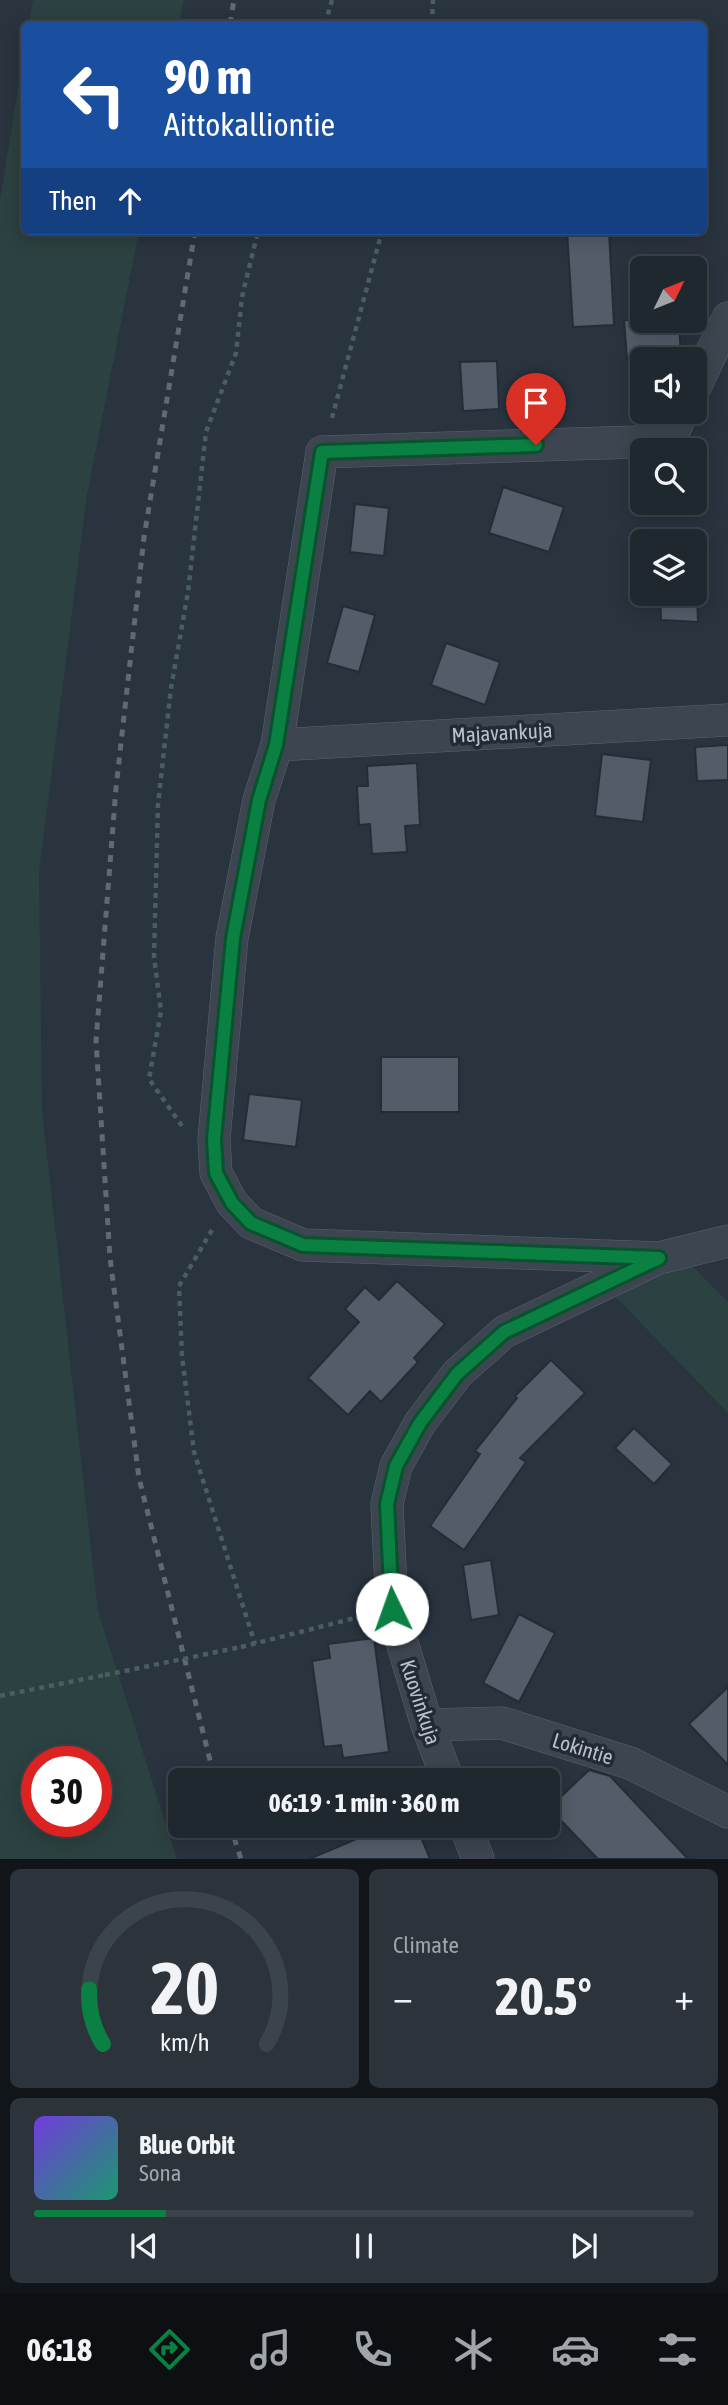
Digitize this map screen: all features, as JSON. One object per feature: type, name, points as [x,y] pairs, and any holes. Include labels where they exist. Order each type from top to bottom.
[{"type":"street","points":[[707,362],[728,318]]},
{"type":"street","points":[[677,424],[669,441],[322,452],[276,745],[259,800],[233,938],[215,1153],[216,1173],[232,1203],[251,1223],[303,1245],[659,1258],[728,1241]]},
{"type":"street","name":"Majavankuja","points":[[276,745],[728,720]]},
{"type":"street","name":"Kuovinkuja","points":[[444,1768],[392,1609],[387,1504],[396,1466],[420,1423],[457,1374],[504,1332],[659,1258]]},
{"type":"street","name":"Lokintie","points":[[428,1725],[502,1723],[631,1763],[728,1812]]},
{"type":"street","points":[[471,1838],[478,1859]]},
{"type":"path","points":[[327,21],[332,0]]},
{"type":"path","points":[[432,21],[433,0]]},
{"type":"path","points":[[215,1153],[178,1123],[149,1079],[161,1011],[154,957],[158,804],[171,688],[188,592],[206,432],[236,353],[242,297],[257,235]]},
{"type":"path","points":[[322,452],[381,235]]},
{"type":"path","points":[[232,1203],[210,1232],[179,1286],[182,1356],[194,1452],[256,1644]]},
{"type":"path","points":[[0,1696],[256,1644],[392,1609]]},
{"type":"green space","points":[[33,0],[184,0],[180,21],[30,21]]},
{"type":"green space","points":[[21,71],[21,235],[138,235],[87,495],[39,872],[42,1110],[98,1611],[168,1831],[168,1838],[170,1838],[177,1859],[0,1859],[0,200]]},
{"type":"green space","points":[[685,1259],[728,1302],[728,1413],[610,1291]]},
{"type":"building","points":[[567,235],[609,235],[614,325],[573,327]]},
{"type":"building","points":[[624,320],[630,320],[630,333],[680,333],[680,347],[630,347],[630,359],[627,359]]},
{"type":"building","points":[[497,361],[499,409],[463,411],[460,362]]},
{"type":"building","points":[[503,487],[564,507],[549,552],[489,533]]},
{"type":"building","points":[[355,504],[389,508],[384,556],[350,552]]},
{"type":"building","points":[[343,606],[375,615],[359,672],[327,663]]},
{"type":"building","points":[[660,606],[697,606],[698,622],[661,620]]},
{"type":"building","points":[[446,643],[500,662],[485,705],[431,685]]},
{"type":"building","points":[[728,745],[728,780],[697,781],[695,747]]},
{"type":"building","points":[[602,754],[651,760],[643,822],[595,816]]},
{"type":"building","points":[[417,763],[420,825],[405,826],[407,852],[372,854],[370,824],[359,825],[357,786],[368,786],[367,766]]},
{"type":"building","points":[[381,1057],[459,1057],[459,1112],[381,1112]]},
{"type":"building","points":[[249,1094],[302,1100],[296,1147],[243,1140]]},
{"type":"building","points":[[397,1281],[445,1324],[414,1358],[418,1362],[381,1402],[370,1391],[348,1415],[308,1378],[359,1322],[345,1309],[365,1287],[379,1300]]},
{"type":"building","points":[[551,1360],[585,1393],[520,1458],[526,1462],[464,1550],[430,1526],[480,1454],[475,1451],[517,1398],[515,1396]]},
{"type":"building","points":[[634,1428],[672,1464],[654,1484],[615,1448]]},
{"type":"building","points":[[491,1560],[499,1615],[471,1620],[463,1565]]},
{"type":"building","points":[[519,1614],[555,1633],[519,1702],[483,1683]]},
{"type":"building","points":[[374,1638],[389,1752],[343,1758],[341,1745],[324,1747],[312,1661],[330,1658],[328,1644]]},
{"type":"building","points":[[728,1687],[728,1765],[689,1724]]},
{"type":"building","points":[[589,1770],[610,1776],[688,1859],[598,1859],[560,1819],[560,1798]]},
{"type":"building","points":[[359,1838],[421,1838],[430,1859],[309,1859]]},
{"type":"railway","points":[[230,21],[234,0]]},
{"type":"railway","points":[[194,235],[144,537],[116,788],[96,1041],[110,1258],[139,1478],[212,1768]]},
{"type":"railway","points":[[234,1838],[241,1859]]},
{"type":"route","points":[[392,1609],[387,1504],[396,1466],[420,1423],[457,1374],[504,1332],[659,1258],[303,1245],[251,1223],[232,1203],[216,1173],[214,1139],[233,938],[259,800],[276,745],[322,452],[536,445]]}]
